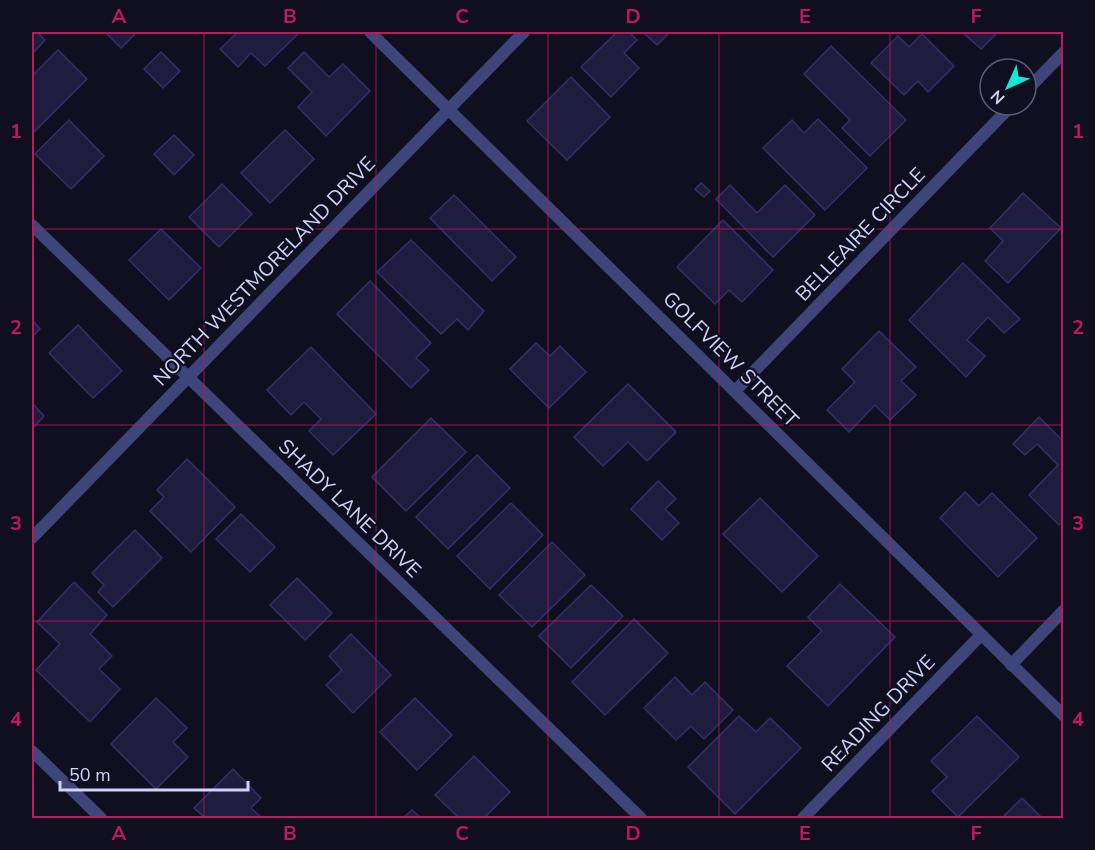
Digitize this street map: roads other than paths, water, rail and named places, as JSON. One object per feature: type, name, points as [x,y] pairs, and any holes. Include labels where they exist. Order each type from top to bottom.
[{"type":"street","name":"GOLFVIEW STREET","points":[[370,32],[1064,716]]},
{"type":"street","name":"NORTH WESTMORELAND DRIVE","points":[[32,538],[524,32]]},
{"type":"street","points":[[1038,79],[1064,52]]},
{"type":"street","name":"BELLEAIRE CIRCLE","points":[[735,391],[1000,117]]},
{"type":"street","name":"SHADY LANE DRIVE","points":[[32,225],[641,819]]},
{"type":"street","points":[[1011,665],[1064,610]]},
{"type":"street","name":"READING DRIVE","points":[[803,819],[981,635]]},
{"type":"street","points":[[32,751],[101,819]]}]
